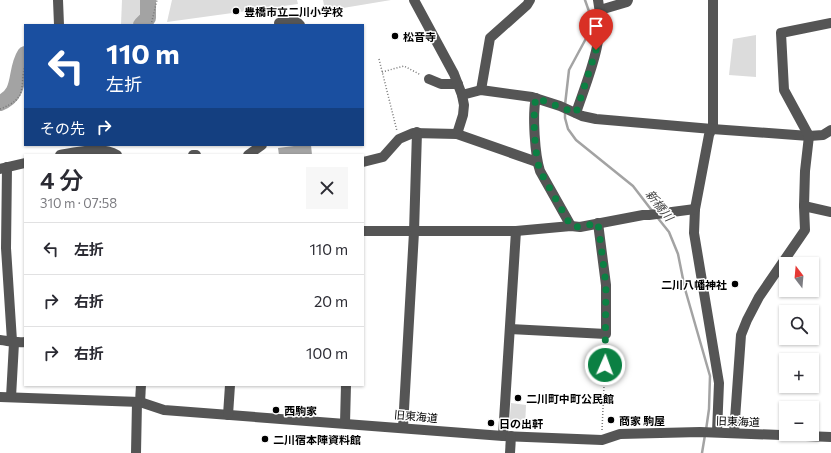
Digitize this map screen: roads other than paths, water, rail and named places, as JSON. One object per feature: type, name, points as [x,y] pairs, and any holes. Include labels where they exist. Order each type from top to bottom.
[{"type":"street","points":[[58,0],[59,24]]},
{"type":"street","points":[[414,0],[454,74],[462,95],[464,105],[463,115],[457,134]]},
{"type":"street","points":[[481,90],[490,38],[527,5],[530,0]]},
{"type":"street","points":[[574,112],[587,79],[600,36],[599,5],[627,2],[628,0]]},
{"type":"street","points":[[709,432],[719,383],[694,233],[695,209],[713,120],[713,0]]},
{"type":"street","points":[[279,23],[295,20],[299,24]]},
{"type":"street","points":[[734,433],[741,335],[759,297],[805,230],[805,171],[808,136],[784,90],[781,33],[831,23]]},
{"type":"street","points":[[429,79],[441,84],[458,84]]},
{"type":"street","points":[[462,95],[481,90],[536,98],[560,106],[582,116],[596,119],[712,130],[808,136],[823,135],[831,130]]},
{"type":"street","points":[[536,98],[535,120],[537,162],[540,171],[571,226]]},
{"type":"street","points":[[364,162],[383,157],[399,139],[417,132],[457,134],[537,162]]},
{"type":"street","points":[[403,427],[414,232],[417,132]]},
{"type":"street","points":[[249,154],[261,146]]},
{"type":"street","points":[[64,152],[97,150],[112,152],[115,154]]},
{"type":"street","points":[[11,397],[13,342],[6,248],[4,168],[24,163]]},
{"type":"street","points":[[804,206],[831,212]]},
{"type":"street","points":[[364,231],[516,231],[571,226],[580,227],[643,215],[695,209]]},
{"type":"street","points":[[510,329],[606,334],[606,285],[598,223]]},
{"type":"street","points":[[510,453],[507,436],[510,329],[516,231]]},
{"type":"street","points":[[0,340],[24,342]]},
{"type":"street","points":[[136,453],[141,386]]},
{"type":"street","points":[[228,415],[230,386]]},
{"type":"street","points":[[345,423],[346,386]]},
{"type":"street","name":"旧東海道","points":[[0,397],[139,402],[164,410],[507,436],[602,440],[620,434],[709,432],[831,437]]},
{"type":"waterway","points":[[142,24],[148,18],[148,0]]},
{"type":"waterway","name":"新橋川","points":[[565,105],[569,70],[590,31],[591,17],[585,0]]},
{"type":"waterway","points":[[0,103],[12,94],[24,56]]},
{"type":"waterway","name":"新橋川","points":[[565,112],[568,129],[576,140],[633,186],[653,212]]},
{"type":"waterway","name":"新橋川","points":[[657,217],[669,232],[678,254],[685,289],[710,376],[709,409],[706,430]]},
{"type":"waterway","name":"新橋川","points":[[702,453],[705,435]]},
{"type":"place","name":"豊橋市立二川小学校","points":[[236,11]]},
{"type":"place","name":"松音寺","points":[[395,36]]},
{"type":"place","name":"二川八幡神社","points":[[735,284]]},
{"type":"place","name":"二川町中町公民館","points":[[518,398]]},
{"type":"place","name":"西駒家","points":[[276,410]]},
{"type":"place","name":"商家 駒屋","points":[[611,420]]},
{"type":"place","name":"日の出軒","points":[[491,423]]},
{"type":"place","name":"二川宿本陣資料館","points":[[265,439]]}]
